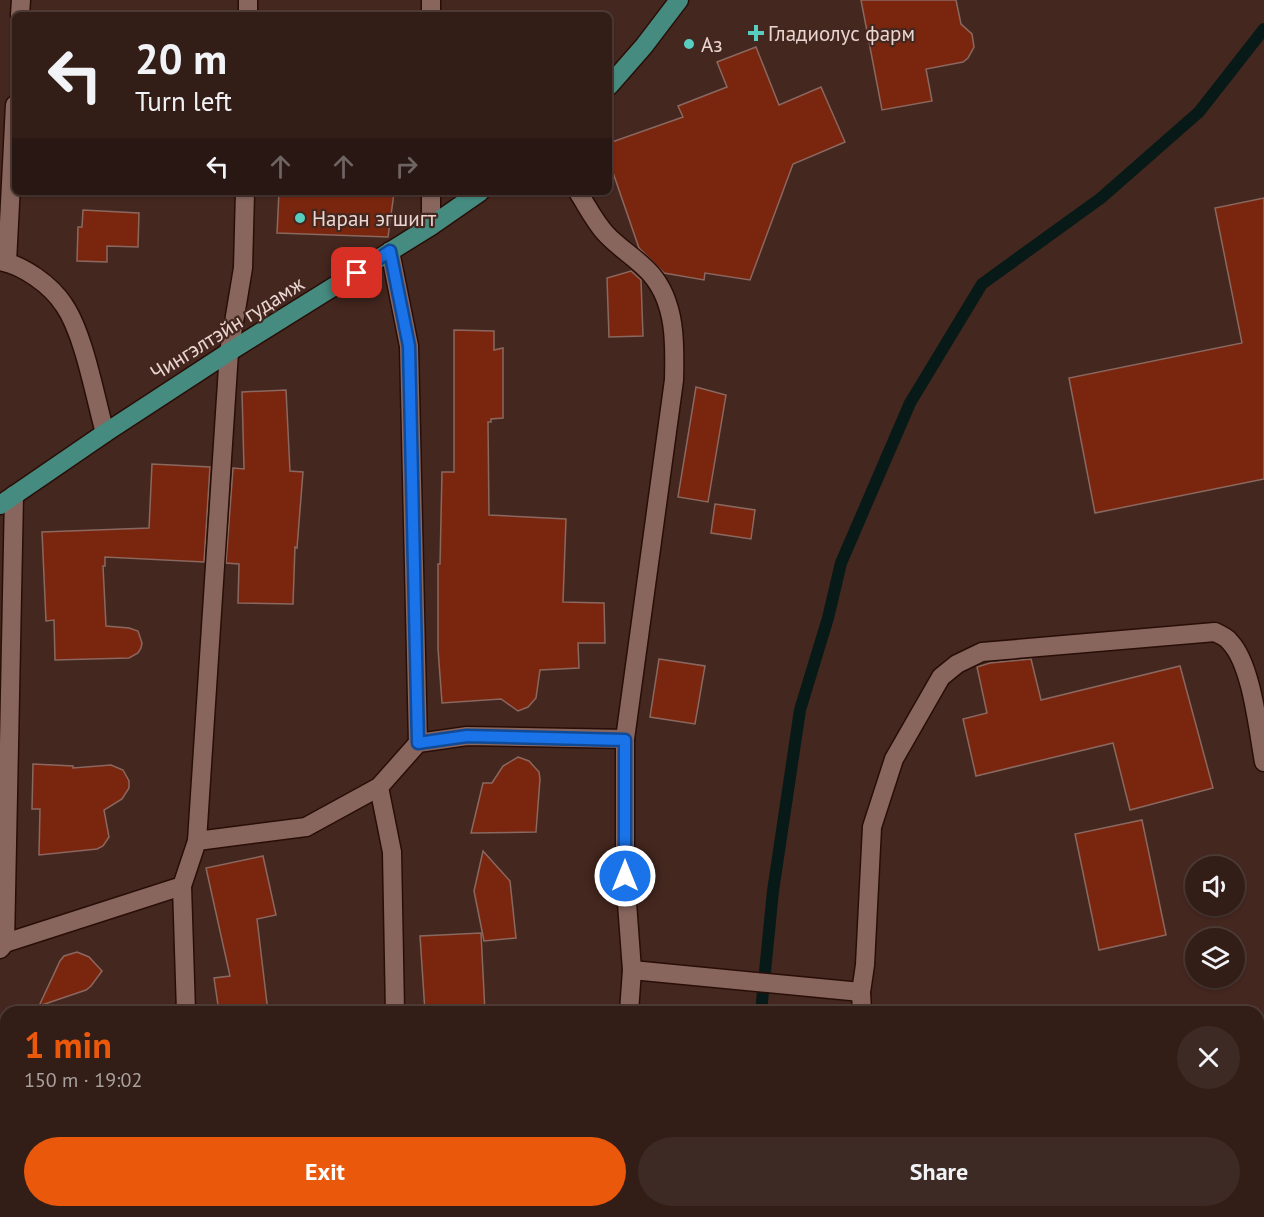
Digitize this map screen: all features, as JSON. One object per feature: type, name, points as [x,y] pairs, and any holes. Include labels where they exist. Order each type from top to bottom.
[{"type":"main road","points":[[612,83],[644,46],[679,0]]},
{"type":"main road","name":"Чингэлтэйн гудамж","points":[[7,500],[229,352],[431,226],[476,195]]},
{"type":"street","points":[[12,144],[3,262],[39,280],[64,304],[81,346],[105,433]]},
{"type":"street","points":[[186,1006],[182,886],[197,841],[229,352],[243,268],[244,195]]},
{"type":"street","points":[[431,195],[431,226]]},
{"type":"street","points":[[581,195],[607,236],[657,281],[671,316],[673,334],[674,380],[625,740],[625,876],[632,970],[629,1006]]},
{"type":"street","points":[[390,251],[409,346],[418,743]]},
{"type":"street","points":[[7,500],[3,946],[182,886]]},
{"type":"street","points":[[862,1006],[872,827],[894,759],[941,677],[957,664],[982,652],[1215,632],[1230,641],[1248,679],[1264,762]]},
{"type":"street","points":[[197,841],[306,827],[379,787],[418,743],[467,736],[625,740]]},
{"type":"street","points":[[379,787],[392,852],[395,1006]]},
{"type":"street","points":[[632,970],[861,992]]},
{"type":"building","points":[[861,0],[956,0],[961,24],[972,34],[974,47],[963,62],[926,69],[932,101],[882,110]]},
{"type":"building","points":[[756,47],[779,105],[821,87],[845,142],[793,164],[750,280],[705,273],[704,280],[664,273],[639,248],[612,170],[612,142],[683,117],[678,106],[727,87],[717,62]]},
{"type":"building","points":[[279,195],[394,195],[388,237],[277,233]]},
{"type":"building","points":[[1264,198],[1264,479],[1095,513],[1069,378],[1242,343],[1215,208]]},
{"type":"building","points":[[83,210],[139,213],[138,247],[107,246],[107,262],[77,261],[78,227],[82,227]]},
{"type":"building","points":[[631,271],[641,280],[643,336],[609,337],[607,278]]},
{"type":"building","points":[[454,330],[494,331],[494,350],[503,348],[503,418],[491,419],[491,422],[488,422],[489,515],[566,519],[563,602],[604,603],[605,643],[578,643],[579,668],[540,670],[536,698],[528,707],[518,711],[501,699],[442,703],[438,649],[438,564],[440,564],[442,472],[454,472]]},
{"type":"building","points":[[696,387],[726,395],[708,502],[678,497]]},
{"type":"building","points":[[286,390],[290,471],[303,472],[297,548],[295,547],[293,604],[238,603],[239,564],[226,563],[233,468],[244,469],[242,392]]},
{"type":"building","points":[[152,464],[210,467],[204,562],[105,557],[105,566],[103,566],[106,626],[138,631],[142,643],[141,648],[138,653],[129,658],[55,660],[54,620],[46,621],[42,532],[149,528]]},
{"type":"building","points":[[715,504],[755,510],[751,539],[711,533]]},
{"type":"building","points":[[659,659],[705,666],[695,724],[650,717]]},
{"type":"building","points":[[1031,659],[1041,700],[1180,666],[1213,788],[1130,810],[1113,743],[976,776],[963,719],[987,713],[977,667],[990,663]]},
{"type":"building","points":[[518,757],[529,761],[539,772],[536,832],[471,833],[483,783],[492,783],[503,766]]},
{"type":"building","points":[[33,764],[73,766],[73,768],[111,765],[123,770],[129,781],[129,788],[122,799],[104,810],[109,837],[103,846],[97,849],[39,855],[40,809],[32,809]]},
{"type":"building","points":[[1142,820],[1166,935],[1099,950],[1075,834]]},
{"type":"building","points":[[483,851],[510,881],[516,938],[484,941],[474,891]]},
{"type":"building","points":[[263,856],[276,915],[257,919],[267,1006],[218,1006],[214,978],[230,976],[206,868]]},
{"type":"building","points":[[481,933],[485,1006],[425,1006],[420,936]]},
{"type":"building","points":[[77,952],[89,957],[102,971],[86,990],[39,1006],[60,961],[64,956]]},
{"type":"waterway","points":[[762,1006],[773,891],[800,710],[828,618],[841,563],[910,403],[982,284],[1101,198],[1199,112],[1264,29]]},
{"type":"place","name":"Гладиолус фарм","points":[[756,33]]},
{"type":"place","name":"Аз","points":[[689,44]]},
{"type":"place","name":"Наран эгшигт","points":[[300,218]]},
{"type":"route","points":[[357,273],[390,251],[409,346],[418,743],[467,736],[625,740],[625,876]]}]
